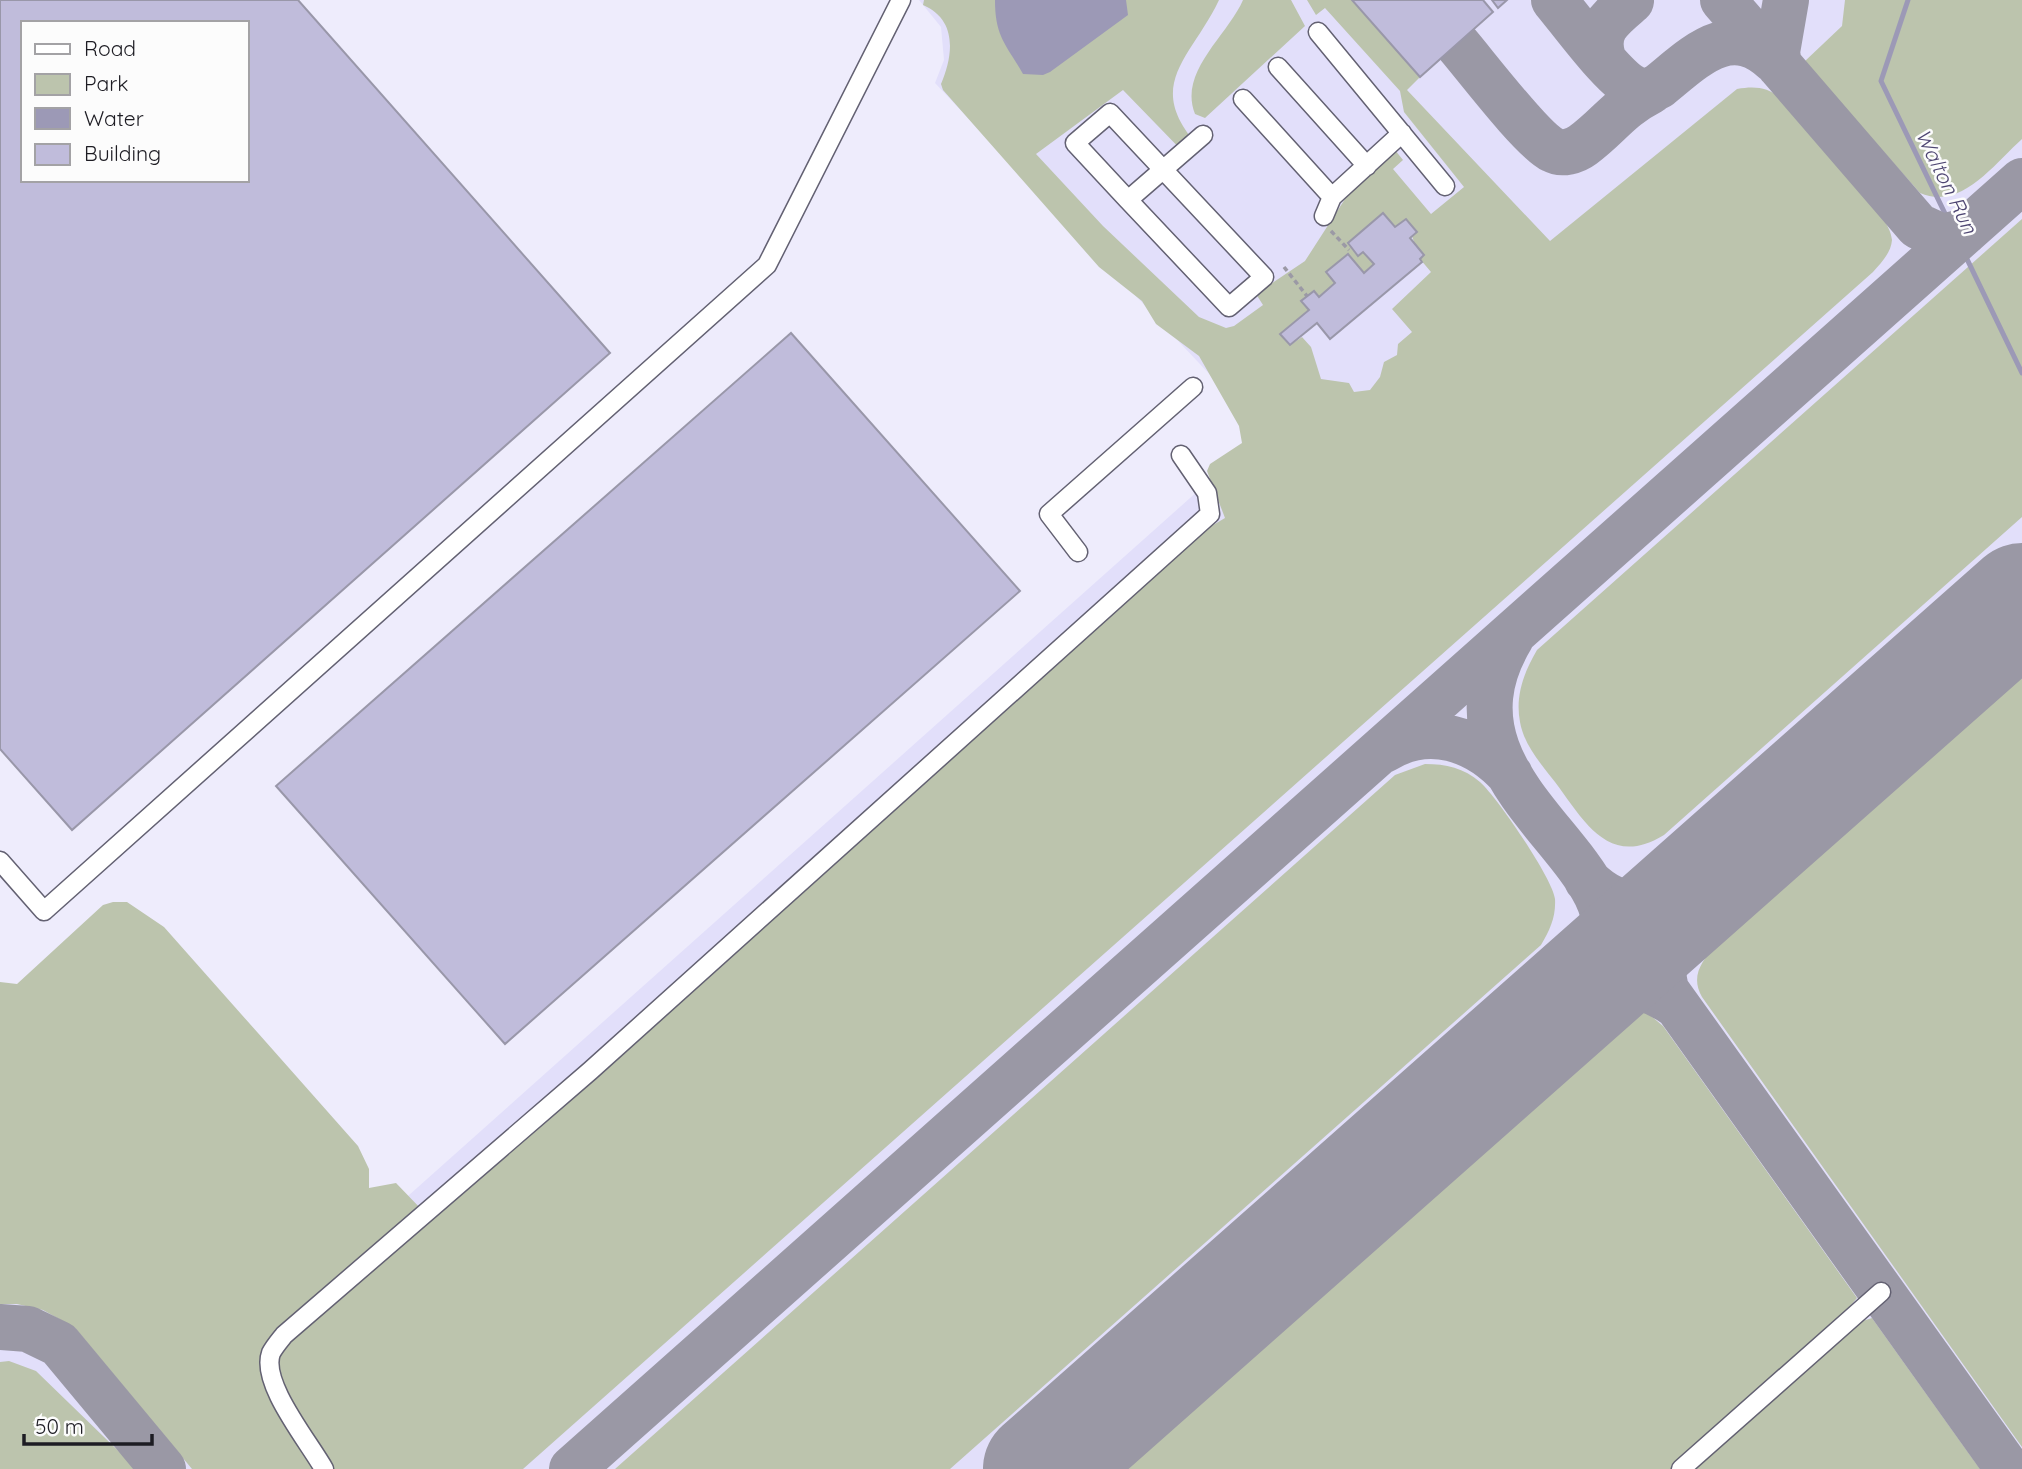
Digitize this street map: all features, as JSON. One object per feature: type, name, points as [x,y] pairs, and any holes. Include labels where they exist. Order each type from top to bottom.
[{"type":"lane","points":[[0,861],[44,911],[767,265],[901,0]]},
{"type":"lane","points":[[1318,32],[1446,186]]},
{"type":"lane","points":[[1278,67],[1367,166]]},
{"type":"lane","points":[[1243,99],[1332,197]]},
{"type":"lane","points":[[1110,113],[1265,277],[1229,307],[1128,201],[1075,143],[1110,113]]},
{"type":"lane","points":[[1325,222],[1332,197],[1402,133]]},
{"type":"lane","points":[[1128,201],[1203,135]]},
{"type":"lane","points":[[1078,552],[1049,514],[1193,387]]},
{"type":"lane","points":[[324,1469],[277,1392],[269,1372],[271,1353],[284,1335],[590,1071],[1210,514],[1207,493],[1181,455]]},
{"type":"lane","points":[[1681,1469],[1881,1292]]},
{"type":"path","points":[[1325,222],[1336,233],[1340,243],[1349,250]]},
{"type":"path","points":[[1284,267],[1307,296]]},
{"type":"shaded area","points":[[919,0],[2022,0],[2022,1469],[0,1469],[0,1102],[269,1320],[1264,432],[935,83],[944,60],[941,27]]},
{"type":"green space","points":[[924,0],[1219,0],[1185,56],[1173,89],[1175,107],[1183,126],[1200,148],[1189,158],[1123,90],[1036,154],[1103,226],[1199,317],[1226,328],[1234,326],[1263,305],[1256,294],[1305,261],[1354,185],[1395,150],[1403,160],[1393,169],[1431,214],[1464,187],[1404,112],[1400,91],[1325,8],[1316,15],[1307,0],[1352,0],[1420,77],[1407,90],[1550,241],[1737,89],[1761,88],[1781,99],[1863,189],[1888,227],[1892,240],[1890,249],[1873,272],[523,1469],[329,1469],[284,1395],[275,1367],[285,1341],[1208,528],[1225,518],[1207,471],[1210,464],[1242,443],[1239,426],[1199,356],[1156,324],[1142,301],[1099,267],[943,90],[941,84],[948,62],[950,40],[942,20],[923,5]],"holes":[[[1383,213],[1395,227],[1406,219],[1420,259],[1431,272],[1392,309],[1412,332],[1398,344],[1397,355],[1384,362],[1380,377],[1370,390],[1354,392],[1349,383],[1321,379],[1311,347],[1302,337],[1290,345],[1280,334],[1309,310],[1302,301],[1314,291],[1319,297],[1335,283],[1326,272],[1348,254],[1364,273],[1374,264],[1363,252],[1358,256],[1348,243]]]},
{"type":"green space","points":[[1243,0],[1291,0],[1305,26],[1205,118],[1195,114],[1193,83],[1207,54]]},
{"type":"green space","points":[[1845,0],[2022,0],[2022,139],[1988,172],[1963,190],[1949,196],[1935,197],[1920,193],[1804,62],[1842,26]]},
{"type":"green space","points":[[2022,219],[2022,517],[1664,835],[1645,844],[1628,847],[1600,836],[1577,812],[1539,761],[1522,730],[1520,694],[1528,667],[1537,650]]},
{"type":"green space","points":[[2022,674],[2022,1447],[1702,997],[1697,976],[1702,963],[1716,945]]},
{"type":"green space","points":[[1425,764],[1454,768],[1474,777],[1499,804],[1523,839],[1545,874],[1555,899],[1552,923],[1541,945],[950,1469],[615,1469],[1395,775]]},
{"type":"green space","points":[[127,902],[164,927],[358,1146],[369,1169],[369,1188],[396,1183],[423,1211],[268,1340],[265,1346],[261,1360],[264,1381],[317,1469],[192,1469],[75,1328],[43,1310],[17,1304],[0,1304],[0,982],[17,984],[103,905]]},
{"type":"green space","points":[[1644,1010],[1663,1026],[1857,1298],[1834,1325],[1671,1469],[1126,1469]]},
{"type":"green space","points":[[1872,1318],[1980,1469],[1686,1469],[1853,1324]]},
{"type":"green space","points":[[9,1361],[36,1371],[137,1469],[0,1469],[0,1362]]},
{"type":"water","points":[[995,0],[1126,0],[1128,15],[1050,72],[1043,75],[1023,74],[999,32]]},
{"type":"building","points":[[0,0],[298,0],[610,353],[72,830],[0,749]]},
{"type":"building","points":[[1352,0],[1483,0],[1493,12],[1420,77]]},
{"type":"building","points":[[1492,0],[1507,0],[1498,8]]},
{"type":"building","points":[[1383,213],[1395,227],[1406,219],[1417,232],[1410,238],[1424,255],[1420,259],[1422,262],[1330,339],[1317,323],[1290,345],[1280,334],[1309,310],[1301,301],[1314,291],[1319,297],[1335,283],[1326,272],[1348,254],[1364,273],[1374,264],[1363,252],[1358,256],[1348,243]]},
{"type":"building","points":[[791,333],[1020,591],[505,1044],[276,786]]},
{"type":"waterway","name":"Walton Run","points":[[1908,0],[1881,81],[2022,373]]},
{"type":"taxiway","points":[[1554,0],[1606,64],[1629,85],[1641,91],[1656,87],[1700,54],[1728,43],[1743,43],[1759,49],[1775,61]]},
{"type":"taxiway","points":[[1723,0],[1918,226],[1942,237],[1966,231]]},
{"type":"taxiway","points":[[1779,65],[1777,52],[1786,0]]},
{"type":"taxiway","points":[[1603,58],[1601,40],[1606,25],[1631,1]]},
{"type":"taxiway","points":[[1458,45],[1518,118],[1544,143],[1560,152],[1580,147],[1622,110],[1651,91]]},
{"type":"taxiway","points":[[572,1469],[2022,181]]},
{"type":"taxiway","points":[[1511,638],[1491,690],[1493,736],[1511,778],[1591,886],[1605,920],[1597,963],[1562,1006]]},
{"type":"taxiway","points":[[1384,750],[1418,737],[1452,738],[1483,752],[1510,775]]},
{"type":"taxiway","points":[[1587,880],[1616,900],[1646,904],[1676,896],[1706,879]]},
{"type":"taxiway","points":[[1681,904],[1665,935],[1663,945],[1662,965],[1666,990],[2008,1469]]},
{"type":"taxiway","points":[[1562,1006],[1605,987],[1619,986],[1646,990],[1676,1005]]},
{"type":"taxiway","points":[[0,1327],[28,1329],[59,1344],[163,1469]]},
{"type":"runway","points":[[1041,1469],[2022,601]]}]
